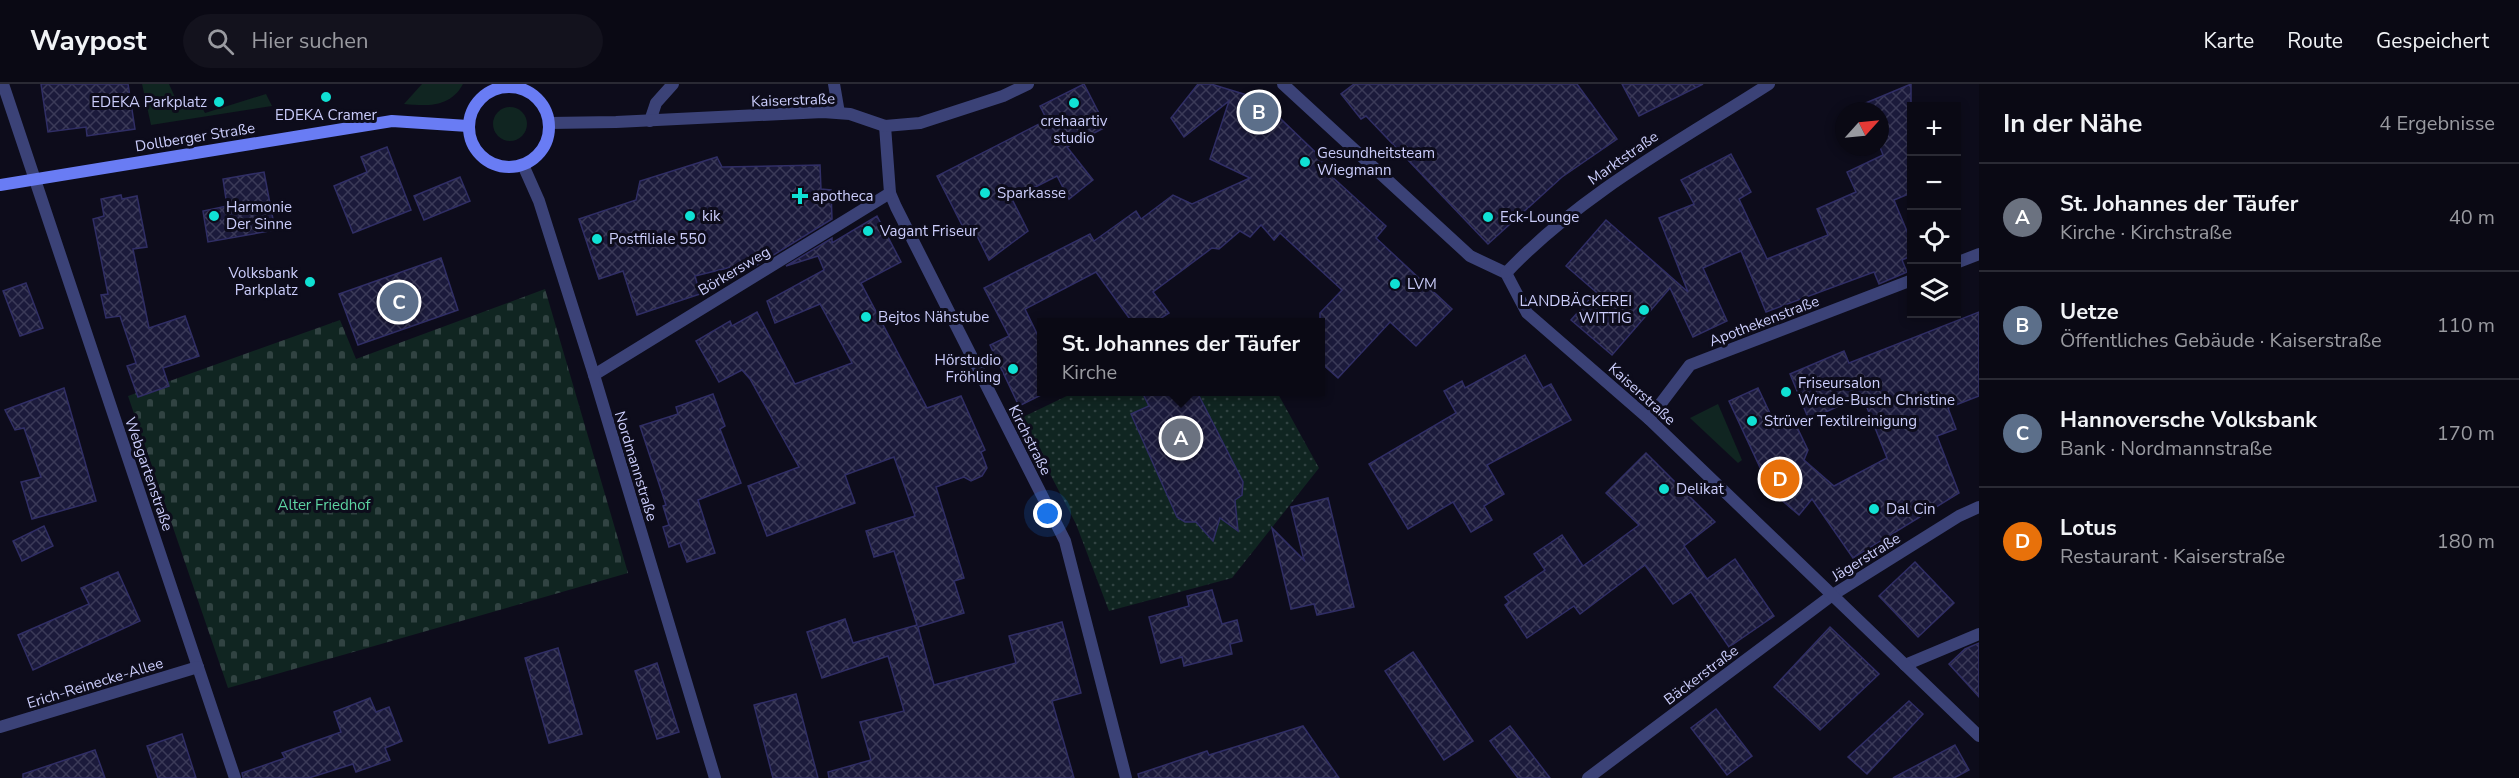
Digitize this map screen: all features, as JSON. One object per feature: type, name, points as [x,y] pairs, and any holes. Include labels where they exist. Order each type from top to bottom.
[{"type":"main road","points":[[496,86],[509,86],[531,93],[540,101],[549,123],[543,148],[535,158],[523,165],[511,167],[486,160],[476,151],[468,126],[470,114],[477,102],[496,86]]},
{"type":"main road","name":"Dollberger Straße","points":[[0,185],[392,121],[468,126]]},
{"type":"street","name":"Webgartenstraße","points":[[3,84],[235,778]]},
{"type":"street","points":[[650,121],[656,103],[673,84]]},
{"type":"street","points":[[834,84],[839,113]]},
{"type":"street","name":"Kaiserstraße","points":[[549,123],[839,113],[850,114],[885,126],[920,123],[1003,96],[1028,84]]},
{"type":"street","points":[[1283,84],[1470,256],[1506,273]]},
{"type":"street","name":"Marktstraße","points":[[1506,273],[1535,243],[1622,175],[1768,84]]},
{"type":"street","name":"Kirchstraße","points":[[885,126],[890,194],[1065,541],[1126,778]]},
{"type":"street","name":"Nordmannstraße","points":[[523,165],[539,201],[594,375],[715,778]]},
{"type":"street","name":"Börkersweg","points":[[594,375],[890,194]]},
{"type":"street","points":[[1961,261],[1979,254]]},
{"type":"street","name":"Kaiserstraße","points":[[1506,273],[1527,313],[1649,418],[1831,596],[1979,736]]},
{"type":"street","name":"Apothekenstraße","points":[[1649,418],[1690,365],[1907,282]]},
{"type":"street","name":"Jägerstraße","points":[[1831,596],[1959,516],[1979,507]]},
{"type":"street","name":"Bäckerstraße","points":[[1588,778],[1831,596]]},
{"type":"street","points":[[1905,665],[1979,634]]},
{"type":"street","name":"Erich-Reinecke-Allee","points":[[0,727],[198,667]]},
{"type":"green space","points":[[142,84],[169,84],[179,106],[197,98],[205,113],[266,94],[272,106],[151,125]]},
{"type":"green space","points":[[422,84],[463,84],[452,98],[437,104],[404,104]]},
{"type":"green space","points":[[510,107],[522,112],[527,124],[522,136],[510,141],[498,136],[493,124],[498,112]]},
{"type":"green space","name":"Alter Friedhof","points":[[545,289],[628,573],[228,688],[128,396],[340,320],[356,359]]},
{"type":"green space","points":[[1067,396],[1279,396],[1319,468],[1232,578],[1109,611],[1076,524],[1021,418]]},
{"type":"green space","points":[[1718,404],[1742,460],[1738,463],[1690,418]]},
{"type":"building","points":[[41,84],[128,84],[135,129],[87,136],[86,127],[48,132]]},
{"type":"building","points":[[1084,84],[1106,127],[1067,147],[1093,180],[1069,199],[1057,176],[1012,199],[1028,231],[989,260],[973,228],[965,231],[937,176],[1047,120],[1040,106]]},
{"type":"building","points":[[1198,84],[1211,84],[1260,99],[1333,169],[1329,174],[1386,226],[1376,238],[1452,309],[1416,346],[1390,322],[1338,378],[1325,366],[1325,318],[1320,318],[1320,313],[1342,290],[1280,233],[1274,240],[1261,225],[1250,237],[1240,231],[1219,249],[1212,248],[1153,292],[1169,313],[1161,318],[1129,318],[1096,272],[1025,309],[1037,334],[1037,396],[1039,396],[1019,406],[990,345],[1009,336],[984,288],[1090,234],[1094,241],[1136,211],[1141,219],[1173,195],[1192,204],[1250,178],[1210,159],[1229,101],[1184,137],[1171,118]]},
{"type":"building","points":[[1354,84],[1577,84],[1617,139],[1562,177],[1488,244],[1366,116],[1361,119],[1341,94]]},
{"type":"building","points":[[1622,84],[1703,84],[1639,116]]},
{"type":"building","points":[[1911,84],[1911,102],[1907,102],[1907,195],[1894,200],[1907,231],[1907,258],[1902,260],[1907,272],[1879,284],[1874,272],[1766,312],[1741,251],[1703,268],[1727,321],[1693,337],[1670,288],[1612,355],[1571,320],[1596,292],[1566,266],[1606,220],[1688,292],[1659,218],[1694,204],[1681,180],[1731,154],[1751,192],[1739,199],[1767,259],[1828,235],[1817,209],[1856,192],[1847,172],[1881,156],[1889,156],[1889,102],[1868,102]]},
{"type":"building","points":[[387,147],[411,210],[353,233],[334,186],[367,172],[361,157]]},
{"type":"building","points":[[717,157],[722,167],[820,165],[821,189],[831,190],[832,219],[754,267],[752,262],[695,276],[700,294],[637,315],[623,271],[599,279],[579,219],[636,200],[640,181]]},
{"type":"building","points":[[264,172],[275,230],[208,242],[203,211],[227,206],[223,179]]},
{"type":"building","points":[[460,177],[470,201],[424,220],[414,196]]},
{"type":"building","points":[[121,195],[122,199],[137,196],[147,247],[133,249],[149,328],[185,316],[199,356],[163,368],[169,386],[138,397],[127,366],[136,363],[120,316],[106,318],[101,295],[108,294],[93,219],[104,216],[101,199]]},
{"type":"building","points":[[877,216],[901,262],[861,283],[927,408],[961,396],[985,450],[981,452],[987,468],[982,476],[971,481],[964,477],[936,487],[964,578],[954,581],[964,613],[918,627],[934,685],[1016,663],[1009,636],[1062,622],[1081,693],[1052,701],[1074,778],[829,778],[828,772],[871,760],[860,722],[904,711],[888,656],[822,678],[807,632],[845,619],[853,643],[917,625],[894,551],[874,557],[866,531],[915,516],[894,457],[845,475],[855,503],[767,536],[748,486],[799,467],[750,379],[742,370],[719,382],[696,341],[730,321],[732,326],[757,312],[795,384],[852,363],[820,304],[775,323],[767,301],[824,270],[818,256],[786,266],[832,238],[832,243]]},
{"type":"building","points":[[441,258],[458,310],[358,345],[339,294]]},
{"type":"building","points":[[26,283],[43,328],[20,336],[3,291]]},
{"type":"building","points":[[1979,312],[1979,396],[1948,408],[1956,429],[1937,436],[1959,493],[1853,558],[1812,499],[1799,515],[1771,491],[1729,401],[1758,388],[1777,428],[1794,421],[1808,450],[1804,460],[1834,486],[1887,458],[1862,395],[1809,420],[1790,374],[1844,351],[1849,363]]},
{"type":"building","points":[[1525,355],[1543,388],[1551,384],[1571,420],[1487,465],[1504,494],[1484,506],[1492,520],[1471,532],[1453,502],[1408,529],[1369,464],[1456,413],[1444,391],[1462,381],[1465,388]]},
{"type":"building","points":[[64,388],[96,501],[32,519],[21,482],[41,477],[24,428],[15,430],[5,410]]},
{"type":"building","points":[[713,394],[725,426],[720,429],[741,483],[698,500],[715,553],[687,562],[680,543],[669,547],[663,527],[669,525],[663,506],[666,505],[640,426],[678,414],[676,407]]},
{"type":"building","points":[[1144,396],[1199,396],[1243,482],[1242,495],[1235,500],[1238,531],[1220,518],[1213,541],[1196,522],[1185,522],[1177,517],[1131,414],[1149,406]]},
{"type":"building","points":[[1646,453],[1715,522],[1684,546],[1707,579],[1735,559],[1774,616],[1729,647],[1691,592],[1673,604],[1645,565],[1580,614],[1574,606],[1527,638],[1505,605],[1509,602],[1505,597],[1545,570],[1534,554],[1562,535],[1583,566],[1639,525],[1606,493]]},
{"type":"building","points":[[1328,498],[1354,607],[1317,615],[1314,604],[1291,609],[1272,528],[1304,560],[1291,507]]},
{"type":"building","points":[[44,526],[53,546],[22,561],[13,541]]},
{"type":"building","points":[[1915,562],[1954,603],[1918,637],[1879,596]]},
{"type":"building","points":[[118,572],[140,621],[33,670],[18,635],[89,604],[81,588]]},
{"type":"building","points":[[1212,590],[1222,624],[1237,620],[1242,641],[1230,644],[1232,654],[1184,666],[1182,657],[1161,663],[1149,617],[1189,606],[1187,596]]},
{"type":"building","points":[[1830,627],[1879,674],[1820,730],[1774,687]]},
{"type":"building","points":[[1979,643],[1979,697],[1949,664],[1965,649]]},
{"type":"building","points":[[558,648],[582,734],[549,743],[525,658]]},
{"type":"building","points":[[1413,652],[1473,741],[1444,760],[1385,671]]},
{"type":"building","points":[[657,663],[679,732],[657,739],[635,671]]},
{"type":"building","points":[[796,694],[818,778],[773,778],[754,705]]},
{"type":"building","points":[[370,698],[376,712],[389,707],[402,741],[385,748],[390,760],[356,772],[353,764],[309,778],[243,778],[242,773],[285,758],[282,753],[341,732],[334,712]]},
{"type":"building","points":[[1909,701],[1923,714],[1867,774],[1848,757]]},
{"type":"building","points":[[1716,709],[1752,756],[1727,775],[1691,728]]},
{"type":"building","points":[[1303,726],[1339,778],[1139,778],[1138,774],[1207,751],[1209,755]]},
{"type":"building","points":[[1510,726],[1550,778],[1518,778],[1490,741]]},
{"type":"building","points":[[182,734],[196,778],[158,778],[147,746]]},
{"type":"building","points":[[1955,745],[1969,770],[1954,778],[1893,778]]},
{"type":"building","points":[[95,750],[105,778],[23,778],[23,774]]},
{"type":"place","name":"EDEKA Cramer","points":[[326,97]]},
{"type":"place","name":"EDEKA Parkplatz","points":[[219,102]]},
{"type":"place","name":"crehaartiv studio","points":[[1074,103]]},
{"type":"place","name":"Uetze","points":[[1259,112]]},
{"type":"place","name":"Gesundheitsteam Wiegmann","points":[[1305,162]]},
{"type":"place","name":"Sparkasse","points":[[985,193]]},
{"type":"place","name":"apotheca","points":[[800,196]]},
{"type":"place","name":"Harmonie Der Sinne","points":[[214,216]]},
{"type":"place","name":"kik","points":[[690,216]]},
{"type":"place","name":"Eck-Lounge","points":[[1488,217]]},
{"type":"place","name":"Vagant Friseur","points":[[868,231]]},
{"type":"place","name":"Postfiliale 550","points":[[597,239]]},
{"type":"place","name":"Volksbank Parkplatz","points":[[310,282]]},
{"type":"place","name":"LVM","points":[[1395,284]]},
{"type":"place","name":"Hannoversche Volksbank","points":[[399,302]]},
{"type":"place","name":"LANDBÄCKEREI WITTIG","points":[[1644,310]]},
{"type":"place","name":"Bejtos Nähstube","points":[[866,317]]},
{"type":"place","name":"Hörstudio Fröhling","points":[[1013,369]]},
{"type":"place","name":"Friseursalon Wrede-Busch Christine","points":[[1786,392]]},
{"type":"place","name":"Strüver Textilreinigung","points":[[1752,421]]},
{"type":"place","name":"St. Johannes der Täufer","points":[[1181,438]]},
{"type":"place","name":"Lotus","points":[[1780,479]]},
{"type":"place","name":"Delikat","points":[[1664,489]]},
{"type":"place","name":"Dal Cin","points":[[1874,509]]}]
